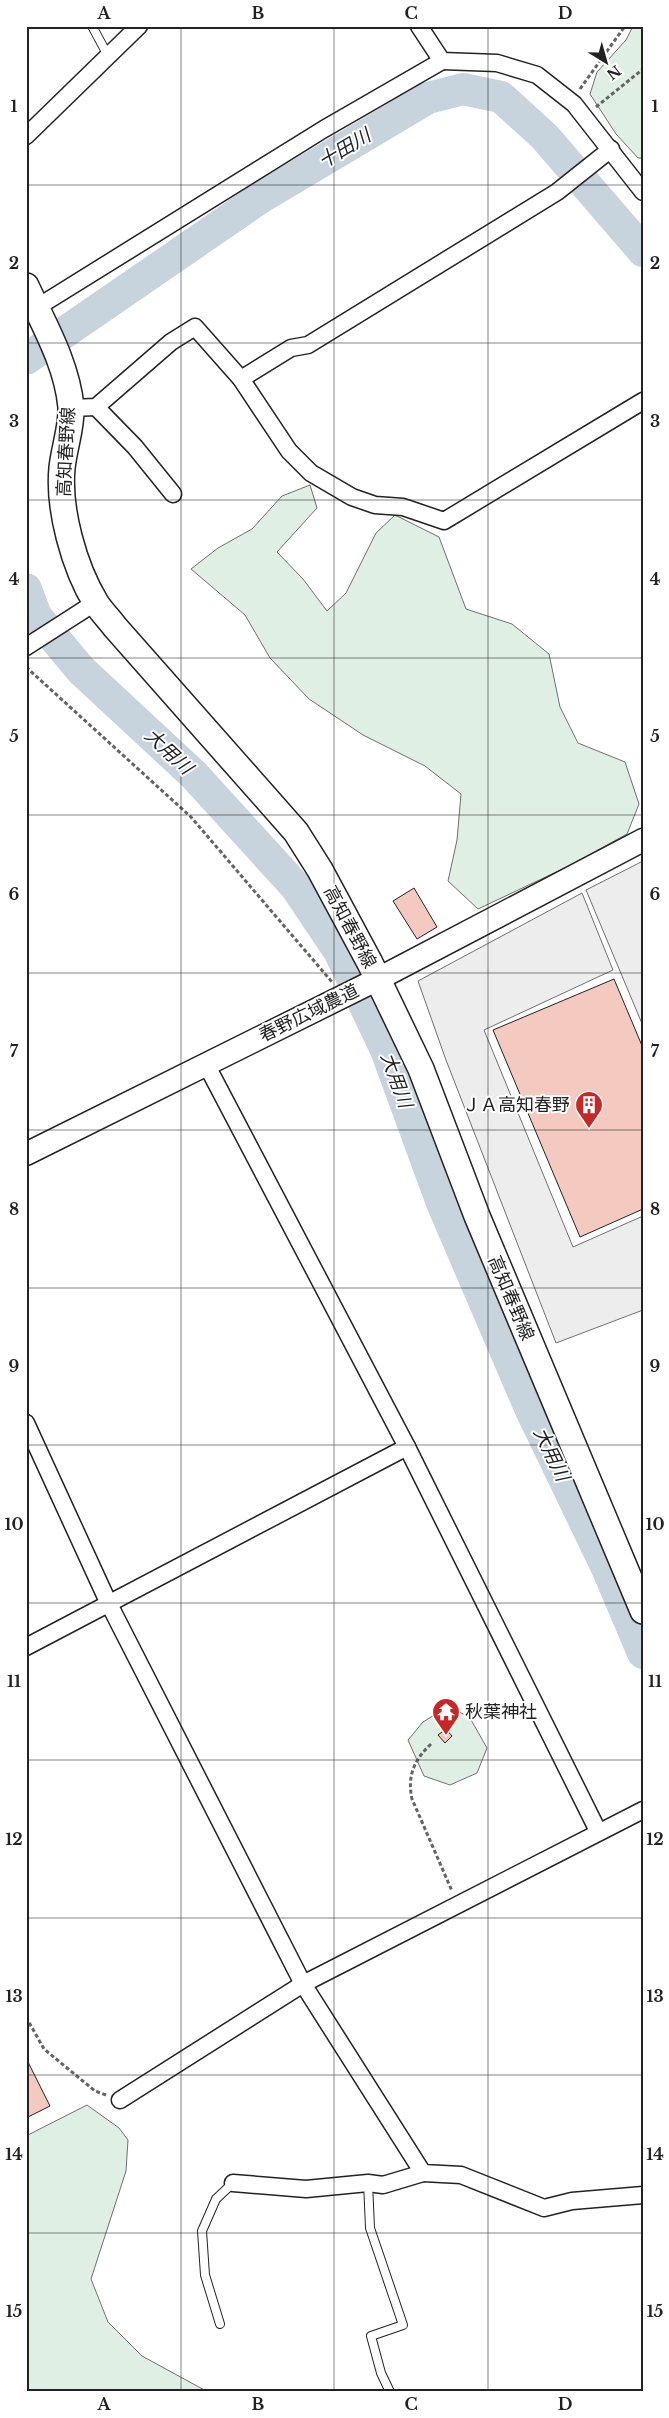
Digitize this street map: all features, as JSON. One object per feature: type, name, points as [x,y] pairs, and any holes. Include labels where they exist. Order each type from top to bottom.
[{"type":"main road","name":"高知春野線","points":[[34,303],[62,364],[71,408],[62,468],[62,496],[67,527],[78,562],[86,609],[115,627],[296,832],[320,870],[378,979],[421,1069],[477,1216],[643,1611]]},
{"type":"street","points":[[26,136],[139,26]]},
{"type":"street","points":[[419,26],[442,61]]},
{"type":"street","points":[[34,303],[324,129],[442,61],[497,62],[537,74],[571,102],[643,192]]},
{"type":"street","points":[[241,379],[291,348],[308,345],[557,192],[610,149]]},
{"type":"street","points":[[71,408],[96,407],[171,342],[195,327],[241,379],[289,451],[311,473],[352,497],[367,502],[403,507],[444,521],[643,401]]},
{"type":"street","points":[[96,407],[135,447],[173,494]]},
{"type":"street","points":[[26,648],[86,609]]},
{"type":"street","name":"春野広域農道","points":[[26,1154],[378,979],[643,840]]},
{"type":"street","points":[[206,1064],[407,1447],[598,1831]]},
{"type":"street","points":[[26,1423],[110,1604],[303,1984],[423,2173]]},
{"type":"street","points":[[26,1647],[407,1447]]},
{"type":"street","points":[[120,2100],[303,1984],[598,1831],[643,1810]]},
{"type":"street","points":[[233,2183],[306,2188],[368,2183],[383,2185],[423,2173],[461,2175],[544,2208],[572,2201],[643,2195]]},
{"type":"lane","points":[[92,26],[106,52],[110,55]]},
{"type":"lane","points":[[220,2324],[205,2275],[202,2231],[216,2199],[233,2183]]},
{"type":"lane","points":[[368,2183],[370,2228],[403,2325],[371,2336],[381,2373],[390,2392]]},
{"type":"path","points":[[571,102],[625,26]]},
{"type":"path","points":[[584,117],[643,69]]},
{"type":"path","points":[[26,667],[191,817],[344,996]]},
{"type":"path","points":[[431,1744],[419,1755],[411,1772],[409,1786],[412,1799],[458,1905]]},
{"type":"path","points":[[26,2018],[44,2049],[95,2091],[120,2100]]},
{"type":"green space","points":[[633,26],[643,26],[643,158],[638,158],[616,134],[590,94],[597,72],[626,40]]},
{"type":"green space","points":[[310,485],[317,508],[277,552],[303,579],[327,611],[346,593],[376,533],[395,515],[439,537],[466,609],[512,624],[549,654],[560,707],[578,743],[625,762],[639,804],[627,834],[569,866],[478,909],[448,881],[457,840],[461,794],[425,766],[363,735],[309,699],[270,658],[245,615],[191,569],[218,548],[252,529],[282,496]]},
{"type":"green space","points":[[449,1706],[470,1718],[487,1748],[477,1773],[450,1785],[424,1776],[408,1740],[423,1722]]},
{"type":"green space","points":[[87,2105],[119,2128],[128,2140],[126,2171],[91,2279],[108,2322],[142,2356],[208,2392],[26,2392],[26,2136]]},
{"type":"shaded area","points":[[643,861],[643,1026],[586,890]]},
{"type":"shaded area","points":[[582,893],[613,970],[484,1030],[573,1247],[643,1216],[643,1310],[556,1343],[446,1060],[418,981]]},
{"type":"building","points":[[414,888],[437,927],[417,939],[393,901]]},
{"type":"building","name":"ＪＡ高知春野","points":[[614,979],[643,1048],[643,1209],[580,1237],[493,1030]]},
{"type":"building","points":[[446,1729],[452,1736],[445,1743],[438,1735]]},
{"type":"building","points":[[26,2058],[50,2106],[26,2118]]},
{"type":"waterway","name":"十田川","points":[[26,359],[260,198],[428,98],[463,89],[501,97],[544,136],[643,251]]},
{"type":"waterway","name":"大用川","points":[[26,589],[36,616],[81,670],[194,775],[296,887],[339,951],[386,1050],[442,1203],[530,1408],[607,1568],[643,1653]]},
{"type":"place","name":"ＪＡ高知春野","points":[[589,1129]]},
{"type":"place","name":"秋葉神社","points":[[446,1736]]}]
